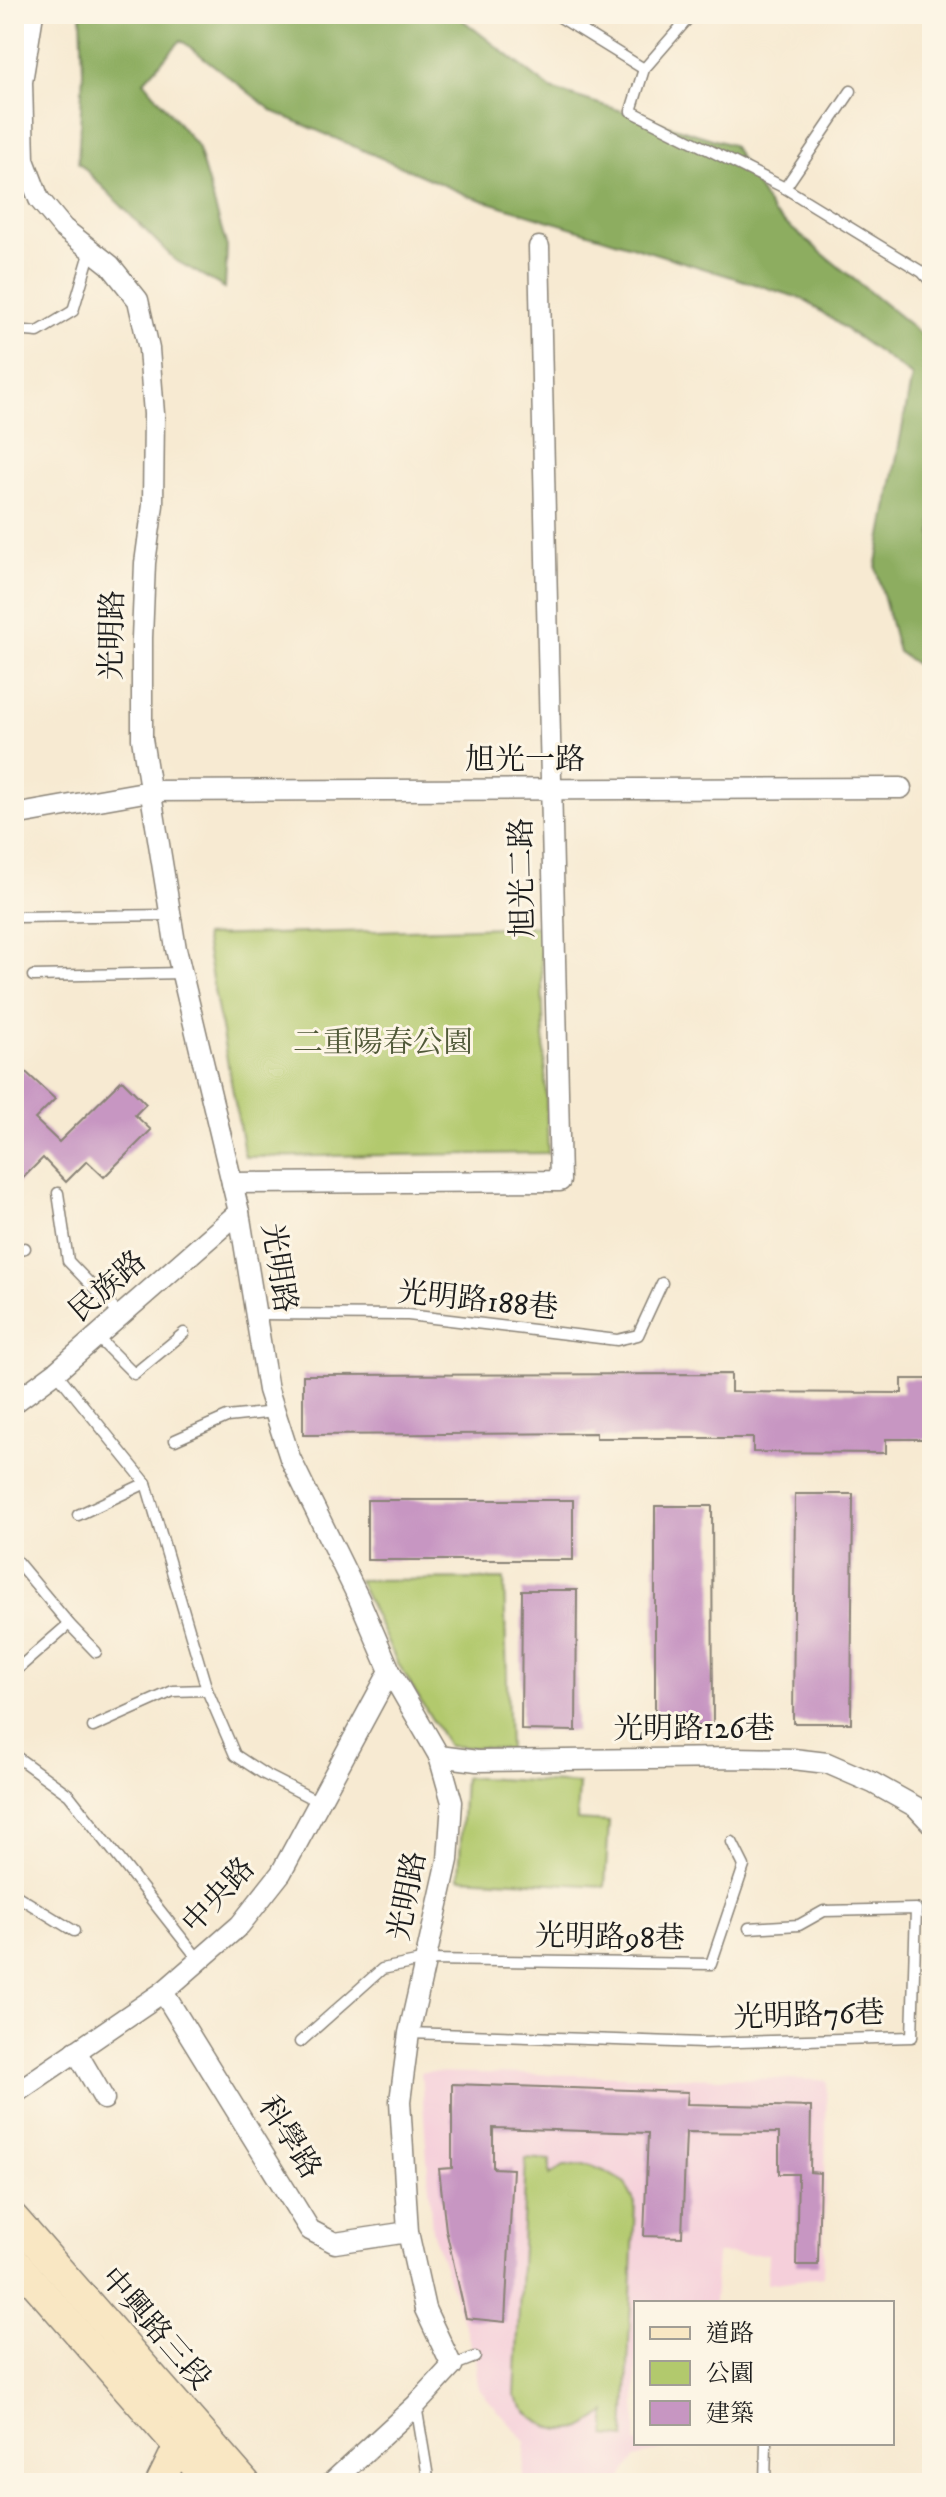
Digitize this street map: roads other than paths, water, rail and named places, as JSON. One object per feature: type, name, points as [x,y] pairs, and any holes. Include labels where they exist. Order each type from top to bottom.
[{"type":"main road","name":"中興路三段","points":[[14,2218],[188,2437],[210,2483]]},
{"type":"main road","name":"中興路三段","points":[[14,2260],[188,2437],[246,2483]]},
{"type":"main road","points":[[160,2483],[188,2437]]},
{"type":"street","name":"光明路","points":[[33,14],[22,82],[24,160],[39,199],[63,228],[110,265],[138,300],[149,349],[154,414],[153,505],[144,578],[142,739],[170,915],[239,1212],[268,1390],[290,1458],[359,1599],[390,1671],[439,1756],[452,1802],[448,1860],[409,2033],[400,2101],[408,2232],[425,2309],[452,2366]]},
{"type":"street","name":"旭光二路","points":[[232,1183],[560,1181],[539,247]]},
{"type":"street","name":"旭光一路","points":[[14,815],[150,791],[901,788]]},
{"type":"street","name":"民族路","points":[[14,1403],[56,1372],[239,1212]]},
{"type":"street","name":"中央路","points":[[14,2094],[163,1992],[240,1925],[281,1873],[390,1671]]},
{"type":"street","name":"光明路126巷","points":[[439,1756],[477,1761],[747,1758],[827,1763],[873,1783],[916,1807],[932,1824]]},
{"type":"street","name":"科學路","points":[[163,1992],[310,2230],[335,2243],[408,2232]]},
{"type":"street","points":[[76,2051],[104,2099]]},
{"type":"street","points":[[331,2483],[416,2405],[452,2366]]},
{"type":"lane","points":[[555,14],[644,69]]},
{"type":"lane","points":[[692,14],[644,69],[631,111],[785,188],[922,272],[932,283]]},
{"type":"lane","points":[[785,188],[851,91]]},
{"type":"lane","points":[[14,330],[38,332],[73,311],[91,250]]},
{"type":"lane","points":[[15,917],[170,915]]},
{"type":"lane","points":[[33,976],[183,973]]},
{"type":"lane","points":[[58,1193],[68,1261],[121,1316]]},
{"type":"lane","name":"光明路188巷","points":[[254,1314],[408,1315],[617,1340],[638,1335],[662,1283]]},
{"type":"lane","points":[[97,1337],[134,1374],[184,1333]]},
{"type":"lane","points":[[56,1372],[146,1483],[207,1690],[235,1755],[264,1774],[319,1802]]},
{"type":"lane","points":[[175,1440],[227,1417],[275,1412]]},
{"type":"lane","points":[[78,1515],[146,1483]]},
{"type":"lane","points":[[14,1558],[96,1652]]},
{"type":"lane","points":[[14,1672],[69,1624]]},
{"type":"lane","points":[[93,1727],[173,1691],[207,1690]]},
{"type":"lane","points":[[14,1755],[69,1795],[199,1960]]},
{"type":"lane","name":"光明路98巷","points":[[426,1960],[711,1964],[744,1866],[732,1842]]},
{"type":"lane","points":[[14,1894],[74,1931]]},
{"type":"lane","name":"光明路76巷","points":[[409,2033],[703,2043],[912,2037],[916,1909],[824,1911],[799,1925],[749,1928]]},
{"type":"lane","points":[[300,2042],[382,1969],[426,1960]]},
{"type":"lane","points":[[452,2366],[475,2357]]},
{"type":"lane","points":[[416,2405],[429,2483]]},
{"type":"lane","points":[[765,2483],[766,2445]]},
{"type":"park label","name":"二重陽春公園","points":[[383,1043]]}]
